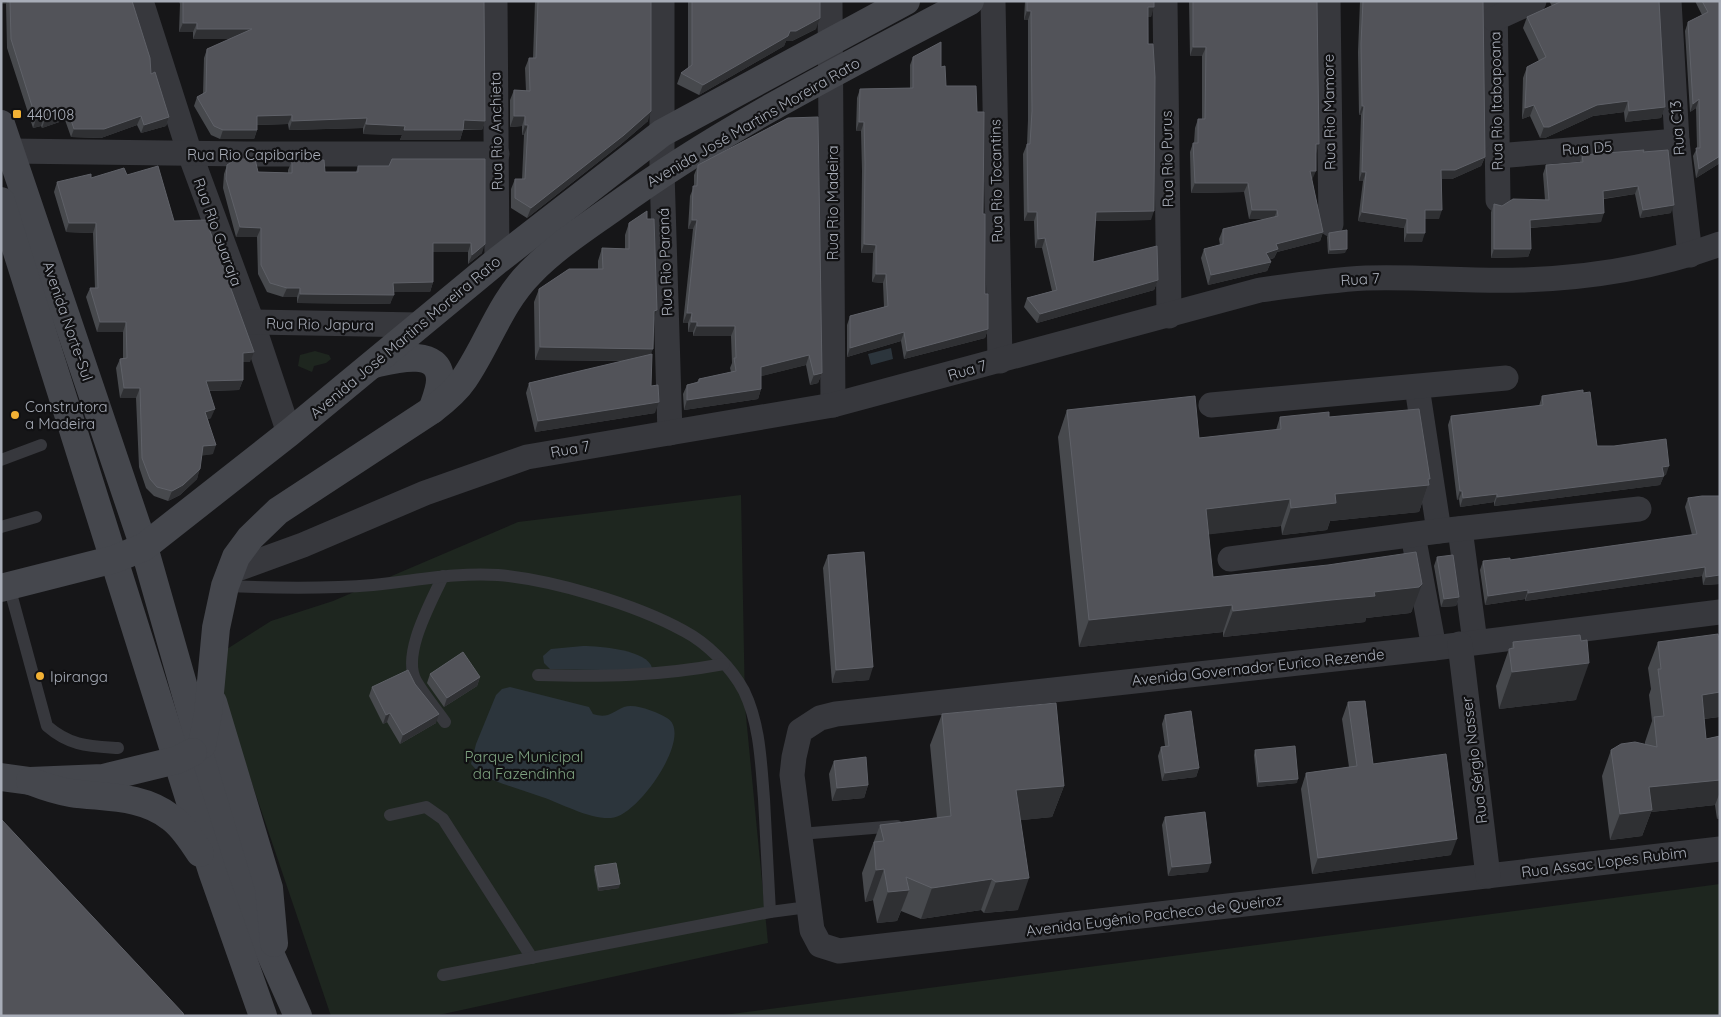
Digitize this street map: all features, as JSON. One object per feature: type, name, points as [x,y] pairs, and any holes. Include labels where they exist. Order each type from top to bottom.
[{"type":"main road","name":"Avenida José Martins Moreira Rato","points":[[5,587],[115,559],[144,547],[289,433],[497,261],[662,133],[906,1]]},
{"type":"main road","name":"Avenida José Martins Moreira Rato","points":[[202,745],[208,714],[216,628],[227,579],[250,538],[278,511],[432,410],[463,380],[504,307],[530,272],[577,234],[662,172],[830,75],[970,1]]},
{"type":"main road","name":"Avenida Norte-Sul","points":[[1,124],[144,547],[202,745],[241,888],[298,1016]]},
{"type":"main road","name":"Avenida Norte-Sul","points":[[1,201],[212,871]]},
{"type":"main road","points":[[373,364],[405,358],[425,359],[432,363],[439,372],[440,380],[432,410]]},
{"type":"main road","points":[[209,689],[269,888],[276,964]]},
{"type":"main road","points":[[1,777],[30,781],[103,778],[177,760],[202,745]]},
{"type":"main road","points":[[30,781],[59,791],[123,797],[154,807],[171,817],[181,827],[212,871],[263,1016]]},
{"type":"street","name":"Rua Rio Guaraja","points":[[141,1],[190,154],[252,322],[289,433]]},
{"type":"street","name":"Rua Rio Anchieta","points":[[495,1],[497,261]]},
{"type":"street","name":"Rua Rio Paraná","points":[[662,1],[662,172],[670,433]]},
{"type":"street","name":"Rua Rio Madeira","points":[[830,1],[833,405]]},
{"type":"street","name":"Rua Rio Tocantins","points":[[993,1],[1000,360]]},
{"type":"street","name":"Rua Rio Purus","points":[[1165,1],[1170,316]]},
{"type":"street","name":"Rua Rio Mamore","points":[[1328,1],[1331,224]]},
{"type":"street","points":[[1494,10],[1534,1]]},
{"type":"street","name":"Rua C13","points":[[1669,1],[1677,142],[1690,255]]},
{"type":"street","name":"Rua Rio Itabapoana","points":[[1494,10],[1498,200]]},
{"type":"street","name":"Rua D5","points":[[1497,156],[1677,142]]},
{"type":"street","name":"Rua Rio Capibaribe","points":[[10,151],[190,154],[497,154]]},
{"type":"street","name":"Rua 7","points":[[227,579],[425,493],[492,468],[527,458],[575,448],[833,405],[1170,316],[1260,290],[1315,282],[1366,278],[1520,280],[1576,277],[1631,268],[1690,255],[1720,244]]},
{"type":"street","name":"Rua Rio Japura","points":[[252,322],[418,325]]},
{"type":"street","points":[[1211,405],[1506,378]]},
{"type":"street","name":"Rua Sérgio Nasser","points":[[1417,387],[1449,530],[1467,643],[1488,876]]},
{"type":"street","points":[[1230,559],[1449,530],[1639,510]]},
{"type":"street","points":[[1413,535],[1434,648]]},
{"type":"street","name":"Avenida Governador Eurico Rezende","points":[[800,834],[792,774],[796,743],[800,731],[820,718],[836,714],[1434,648],[1720,612]]},
{"type":"street","points":[[800,834],[808,907]]},
{"type":"street","name":"Rua Assac Lopes Rubim","points":[[1488,876],[1720,849]]},
{"type":"street","name":"Avenida Eugênio Pacheco de Queiroz","points":[[808,907],[812,930],[820,945],[839,951],[850,951],[1488,876]]},
{"type":"lane","points":[[1,460],[41,445]]},
{"type":"lane","points":[[1,527],[36,517]]},
{"type":"lane","points":[[227,579],[346,587],[443,576],[497,575],[550,583],[613,602],[686,631],[707,647],[724,664],[744,691],[754,723],[759,748],[770,912]]},
{"type":"lane","points":[[443,576],[415,643],[413,662],[416,680],[445,722]]},
{"type":"lane","points":[[5,587],[47,726],[61,738],[85,746],[118,748]]},
{"type":"lane","points":[[538,675],[636,676],[675,673],[724,664]]},
{"type":"lane","points":[[390,815],[419,807],[426,807],[443,819],[532,958]]},
{"type":"lane","points":[[800,834],[912,824]]},
{"type":"lane","points":[[443,975],[770,912],[808,907]]},
{"type":"green space","points":[[315,351],[329,355],[331,359],[326,363],[314,366],[312,372],[298,366],[300,355]]},
{"type":"green space","name":"Parque Municipal da Fazendinha","points":[[741,495],[745,706],[768,943],[434,1016],[331,1016],[222,695],[227,649],[271,621],[333,601],[518,522]]},
{"type":"green space","points":[[1720,884],[1720,1016],[716,1016]]},
{"type":"shaded area","points":[[891,348],[893,359],[871,365],[868,354]]},
{"type":"shaded area","points":[[583,646],[611,648],[633,653],[649,662],[652,668],[649,671],[550,669],[544,663],[543,656],[551,649]]},
{"type":"shaded area","points":[[510,687],[589,707],[593,714],[602,716],[624,707],[634,706],[658,713],[667,718],[674,727],[674,740],[660,774],[635,804],[622,814],[611,818],[585,814],[481,775],[471,764],[476,744],[496,695],[502,689]]},
{"type":"building","points":[[10,1],[132,1],[150,58],[151,74],[155,72],[169,117],[144,125],[141,116],[104,129],[74,129],[68,111],[45,119],[44,117],[36,119],[11,39]]},
{"type":"building","points":[[183,1],[484,1],[485,121],[464,120],[463,130],[404,130],[405,126],[366,124],[367,118],[292,121],[292,115],[257,116],[257,130],[223,130],[214,126],[197,97],[206,92],[207,49],[252,29],[197,29],[197,23],[183,23]]},
{"type":"building","points":[[538,1],[651,1],[651,111],[624,135],[531,208],[515,198],[515,179],[525,179],[528,125],[525,125],[525,116],[514,116],[514,90],[530,91],[529,58],[536,58]]},
{"type":"building","points":[[692,1],[820,1],[820,18],[796,31],[790,31],[788,36],[703,85],[681,73],[692,65]]},
{"type":"building","points":[[1027,1],[1154,1],[1154,7],[1148,7],[1148,44],[1153,44],[1155,77],[1154,211],[1096,212],[1093,262],[1157,246],[1158,280],[1040,314],[1027,298],[1057,290],[1045,238],[1038,239],[1037,212],[1028,212],[1027,144],[1030,144],[1032,111],[1031,11],[1027,11]]},
{"type":"building","points":[[1193,1],[1317,1],[1319,144],[1316,144],[1316,171],[1310,171],[1323,232],[1276,244],[1278,249],[1266,253],[1271,262],[1211,275],[1204,249],[1223,244],[1223,229],[1278,216],[1277,210],[1252,210],[1248,183],[1195,183],[1193,143],[1198,143],[1198,119],[1205,119],[1206,47],[1193,47]]},
{"type":"building","points":[[1363,1],[1483,1],[1485,157],[1455,170],[1441,170],[1442,210],[1425,210],[1425,233],[1407,233],[1407,219],[1362,212],[1366,172],[1362,172],[1364,106],[1362,106],[1361,44]]},
{"type":"building","points":[[1559,1],[1659,1],[1665,107],[1629,111],[1628,101],[1597,105],[1549,127],[1544,127],[1534,105],[1525,108],[1527,67],[1546,57],[1527,17]]},
{"type":"building","points":[[1702,1],[1720,1],[1720,156],[1699,169],[1696,148],[1700,148],[1699,99],[1693,104],[1688,22],[1708,12]]},
{"type":"building","points":[[941,42],[941,67],[945,66],[946,86],[976,86],[977,112],[984,112],[983,214],[985,214],[985,294],[988,294],[988,329],[907,351],[904,332],[850,348],[850,316],[888,306],[886,274],[876,274],[876,245],[864,244],[864,122],[859,122],[860,89],[913,88],[913,57]]},
{"type":"building","points":[[818,117],[822,373],[814,375],[809,355],[761,367],[761,389],[687,400],[687,385],[699,382],[699,379],[736,371],[734,358],[736,358],[735,326],[697,326],[697,322],[691,322],[692,313],[687,313],[697,220],[692,220],[693,186],[697,186],[698,165],[788,118]]},
{"type":"building","points":[[1644,150],[1643,152],[1668,150],[1674,205],[1643,210],[1638,186],[1603,191],[1604,213],[1530,220],[1531,249],[1494,249],[1494,204],[1502,206],[1513,199],[1549,200],[1546,165],[1583,162],[1582,155]]},
{"type":"building","points":[[236,159],[255,159],[258,172],[292,173],[292,161],[324,160],[325,172],[358,172],[358,166],[389,166],[392,159],[485,159],[485,244],[472,255],[471,243],[433,243],[433,282],[393,283],[394,295],[300,294],[300,288],[287,288],[270,283],[261,265],[261,228],[240,227],[226,179],[227,165]]},
{"type":"building","points":[[158,166],[174,221],[206,220],[254,352],[243,353],[243,380],[206,381],[215,409],[205,412],[216,445],[203,446],[200,469],[183,485],[172,491],[157,487],[150,479],[142,458],[140,388],[124,388],[120,359],[127,358],[126,322],[100,322],[90,288],[98,288],[96,223],[69,223],[57,182],[91,174],[91,178],[124,168],[127,175]]},
{"type":"building","points":[[647,211],[647,219],[654,219],[657,310],[654,311],[653,349],[540,347],[539,289],[569,269],[603,269],[602,248],[629,249],[629,223]]},
{"type":"building","points":[[1347,230],[1347,249],[1330,250],[1329,233]]},
{"type":"building","points":[[652,354],[651,386],[658,385],[659,402],[538,421],[529,383]]},
{"type":"building","points":[[1583,390],[1583,393],[1590,392],[1597,446],[1614,446],[1666,439],[1669,466],[1662,467],[1664,476],[1497,497],[1497,494],[1463,498],[1462,491],[1460,491],[1451,416],[1543,405],[1542,396]]},
{"type":"building","points":[[1195,396],[1199,438],[1281,429],[1280,417],[1329,412],[1329,417],[1419,409],[1430,479],[1428,479],[1429,485],[1335,494],[1336,503],[1291,508],[1290,499],[1206,509],[1213,577],[1328,565],[1416,552],[1422,584],[1419,587],[1374,592],[1375,596],[1233,611],[1232,605],[1089,620],[1067,410]]},
{"type":"building","points":[[1720,496],[1720,575],[1706,577],[1705,567],[1528,593],[1528,590],[1488,596],[1483,561],[1510,558],[1510,560],[1697,534],[1688,498]]},
{"type":"building","points":[[864,552],[873,667],[836,670],[828,555]]},
{"type":"building","points":[[1453,555],[1459,597],[1444,599],[1437,557]]},
{"type":"building","points":[[1718,634],[1720,644],[1720,692],[1702,695],[1706,739],[1720,736],[1720,780],[1649,787],[1652,810],[1620,814],[1611,750],[1621,744],[1635,742],[1657,747],[1654,717],[1664,716],[1658,669],[1661,669],[1658,642]]},
{"type":"building","points":[[1580,635],[1581,641],[1587,640],[1589,663],[1512,672],[1509,649],[1514,648],[1513,642]]},
{"type":"building","points":[[463,652],[480,677],[447,698],[430,674]]},
{"type":"building","points":[[408,670],[415,684],[439,714],[403,735],[390,713],[386,715],[372,687]]},
{"type":"building","points":[[1365,701],[1373,764],[1446,754],[1457,839],[1318,858],[1306,773],[1357,766],[1348,702]]},
{"type":"building","points":[[1056,703],[1064,786],[1016,790],[1029,878],[996,882],[992,879],[932,888],[906,877],[909,890],[888,892],[884,869],[876,870],[874,842],[884,841],[880,825],[951,816],[942,714]]},
{"type":"building","points":[[1191,711],[1199,768],[1165,773],[1161,747],[1169,746],[1165,715]]},
{"type":"building","points":[[1295,746],[1298,779],[1259,782],[1255,750]]},
{"type":"building","points":[[866,757],[868,785],[837,788],[834,761]]},
{"type":"building","points":[[1205,812],[1211,863],[1172,867],[1165,817]]},
{"type":"building","points":[[1,819],[183,1013],[184,1016],[1,1016]]},
{"type":"building","points":[[616,863],[620,884],[599,887],[595,866]]},
{"type":"place","name":"440108","points":[[17,114]]},
{"type":"place","name":"Construtora a Madeira","points":[[15,415]]},
{"type":"place","name":"Ipiranga","points":[[40,676]]}]
